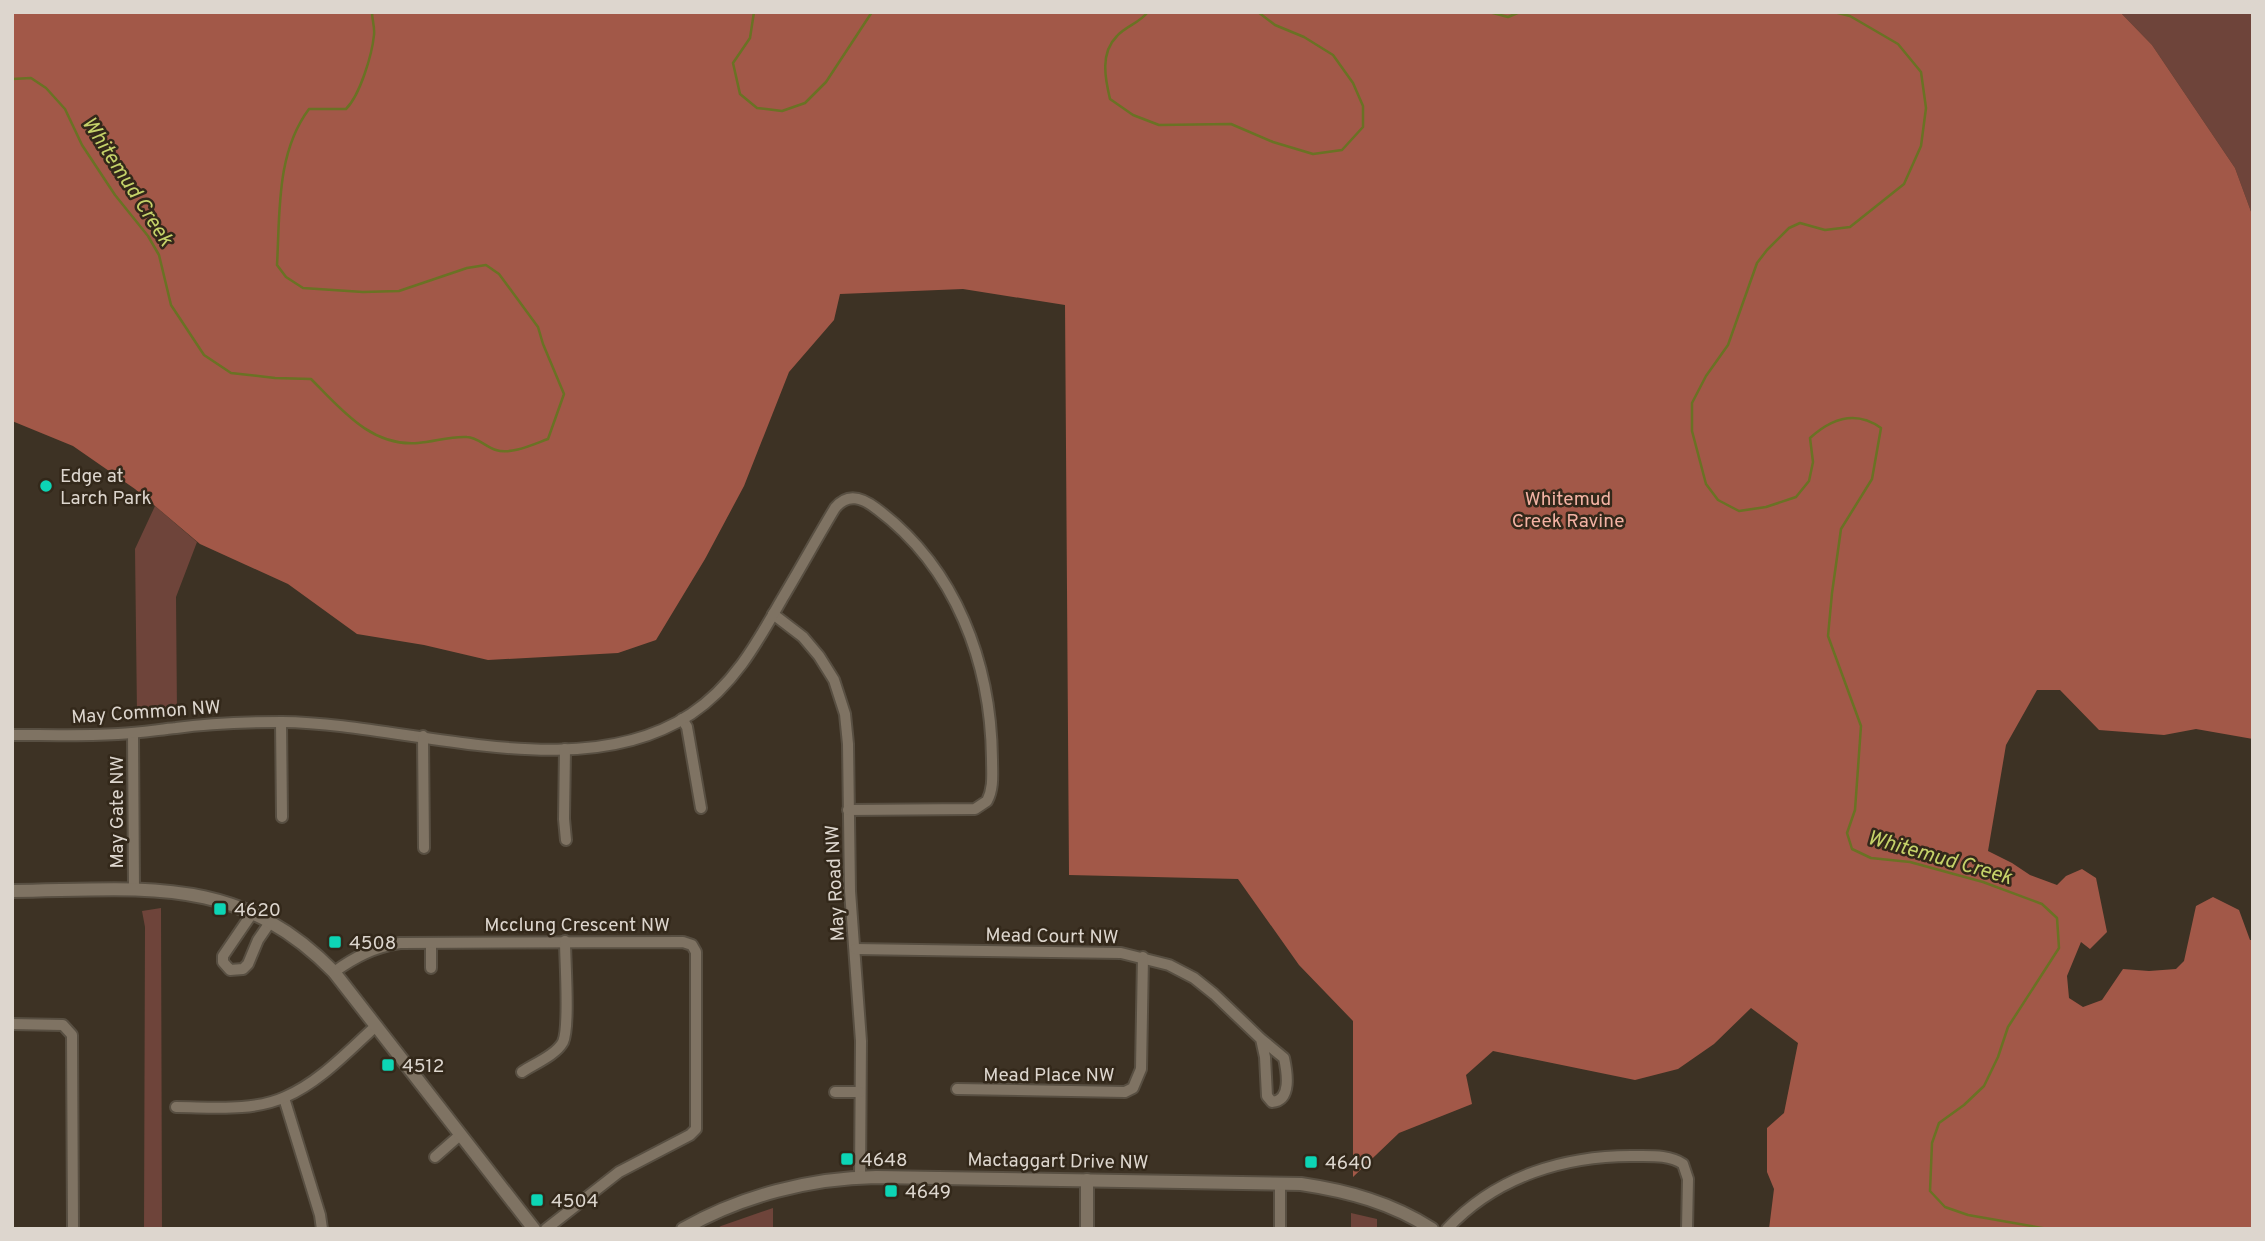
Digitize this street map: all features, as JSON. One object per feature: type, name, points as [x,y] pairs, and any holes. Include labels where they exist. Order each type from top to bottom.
[{"type":"street","name":"May Common NW","points":[[12,735],[133,733],[209,724],[281,722],[334,724],[499,747],[565,749],[619,744],[650,735],[682,719],[706,704],[731,679],[774,614],[835,508],[846,499],[858,498],[882,513],[918,547],[954,599],[984,677],[990,718],[992,785],[987,801],[979,808],[970,810],[848,810]]},
{"type":"street","name":"May Road NW","points":[[774,614],[811,645],[826,667],[837,690],[847,730],[850,891],[860,1031],[860,1177]]},
{"type":"street","points":[[682,719],[687,727],[701,808]]},
{"type":"street","points":[[281,722],[282,817]]},
{"type":"street","name":"May Gate NW","points":[[133,733],[134,890]]},
{"type":"street","points":[[423,736],[424,848]]},
{"type":"street","points":[[565,749],[566,840]]},
{"type":"street","points":[[12,891],[168,891],[209,897],[271,921],[300,940],[334,972],[534,1229]]},
{"type":"street","points":[[253,912],[223,956],[223,962],[230,970],[243,969],[248,964],[258,940],[271,921]]},
{"type":"street","points":[[522,1072],[552,1053],[562,1043],[566,1028],[565,941]]},
{"type":"street","name":"Mcclung Crescent NW","points":[[334,972],[356,957],[377,948],[400,943],[683,942],[694,948],[696,1129],[690,1135],[619,1172],[546,1229]]},
{"type":"street","points":[[430,968],[431,943]]},
{"type":"street","name":"Mead Court NW","points":[[855,949],[1121,953],[1169,965],[1195,978],[1284,1058],[1286,1089],[1280,1101],[1272,1102],[1266,1096],[1265,1057],[1261,1040]]},
{"type":"street","name":"Mead Place NW","points":[[957,1089],[1125,1092],[1133,1088],[1141,1069],[1143,957]]},
{"type":"street","points":[[12,1024],[63,1025],[72,1035],[73,1229]]},
{"type":"street","points":[[176,1107],[233,1107],[284,1098],[322,1074],[376,1026]]},
{"type":"street","points":[[835,1092],[860,1092]]},
{"type":"street","points":[[284,1098],[322,1229]]},
{"type":"street","points":[[435,1157],[460,1135]]},
{"type":"street","points":[[1447,1229],[1477,1201],[1522,1177],[1567,1162],[1615,1156],[1671,1158],[1683,1164],[1688,1179],[1687,1229]]},
{"type":"street","name":"Mactaggart Drive NW","points":[[683,1229],[726,1208],[771,1193],[860,1177],[1280,1183],[1353,1193],[1406,1214],[1432,1229]]},
{"type":"street","points":[[1087,1180],[1087,1229]]},
{"type":"street","points":[[1280,1183],[1280,1229]]},
{"type":"shaded area","points":[[2120,12],[2253,12],[2253,217],[2235,168],[2152,45]]},
{"type":"shaded area","points":[[155,506],[197,542],[176,597],[177,714],[137,714],[135,549]]},
{"type":"shaded area","points":[[161,908],[162,1229],[144,1229],[145,927],[142,911]]},
{"type":"shaded area","points":[[773,1208],[773,1229],[716,1229],[721,1226]]},
{"type":"shaded area","points":[[1351,1213],[1377,1219],[1377,1229],[1351,1229]]},
{"type":"green space","name":"Whitemud Creek Ravine","points":[[12,12],[2120,12],[2152,45],[2235,168],[2253,217],[2253,739],[2196,729],[2164,735],[2099,730],[2060,690],[2037,690],[2006,745],[1988,851],[2030,875],[2057,885],[2066,876],[2082,869],[2096,878],[2107,932],[2090,949],[2081,942],[2067,976],[2069,998],[2083,1007],[2102,1000],[2123,969],[2176,969],[2184,961],[2196,906],[2213,897],[2239,910],[2250,940],[2253,940],[2253,1229],[1769,1229],[1774,1189],[1767,1172],[1767,1128],[1784,1113],[1798,1043],[1751,1008],[1714,1044],[1678,1069],[1635,1080],[1493,1051],[1466,1075],[1472,1104],[1399,1133],[1353,1177],[1353,1021],[1299,965],[1238,879],[1069,875],[1065,305],[963,289],[840,294],[834,320],[789,372],[744,486],[705,559],[656,640],[618,653],[488,660],[424,645],[357,634],[288,584],[200,544],[135,489],[73,446],[12,421]]},
{"type":"waterway","name":"Whitemud Creek","points":[[12,79],[31,78],[46,88],[65,109],[82,145],[159,255],[171,305],[204,355],[231,373],[311,379],[358,424],[386,439],[401,443],[467,437],[492,449],[508,451],[548,439],[564,394],[538,327],[499,274],[486,265],[467,268],[399,291],[363,292],[303,288],[286,277],[277,265],[282,184],[290,145],[309,109],[346,109],[351,103],[365,74],[371,53],[374,32],[372,12]]},
{"type":"waterway","name":"Whitemud Creek","points":[[754,12],[750,38],[733,63],[740,94],[757,108],[782,111],[805,103],[826,82],[872,12]]},
{"type":"waterway","points":[[1148,12],[1121,33],[1108,50],[1106,74],[1110,99],[1133,115],[1159,125],[1231,124],[1273,142],[1313,154],[1342,150],[1363,127],[1363,106],[1353,83],[1333,55],[1304,37],[1275,25],[1258,12]]},
{"type":"waterway","name":"Whitemud Creek","points":[[1489,12],[1508,17],[1520,12]]},
{"type":"waterway","name":"Whitemud Creek","points":[[1834,12],[1850,16],[1898,44],[1921,72],[1926,108],[1921,146],[1904,184],[1850,227],[1825,230],[1800,223],[1789,228],[1767,250],[1757,263],[1728,345],[1706,376],[1692,403],[1692,431],[1706,484],[1718,500],[1739,511],[1766,507],[1796,497],[1809,481],[1813,462],[1810,438],[1827,425],[1853,418],[1872,422],[1881,428],[1872,479],[1841,529],[1828,636],[1861,726],[1855,810],[1847,833],[1852,849],[1871,858],[1910,862],[1983,882],[2042,904],[2057,918],[2059,948],[2008,1027],[1984,1086],[1939,1123],[1932,1143],[1930,1191],[1945,1207],[1968,1215],[2048,1229]]},
{"type":"place","name":"Edge at Larch Park","points":[[46,486]]},
{"type":"place","name":"4620","points":[[220,909]]},
{"type":"place","name":"4508","points":[[335,942]]},
{"type":"place","name":"4512","points":[[388,1065]]},
{"type":"place","name":"4648","points":[[847,1159]]},
{"type":"place","name":"4640","points":[[1311,1162]]},
{"type":"place","name":"4649","points":[[891,1191]]},
{"type":"place","name":"4504","points":[[537,1200]]}]
